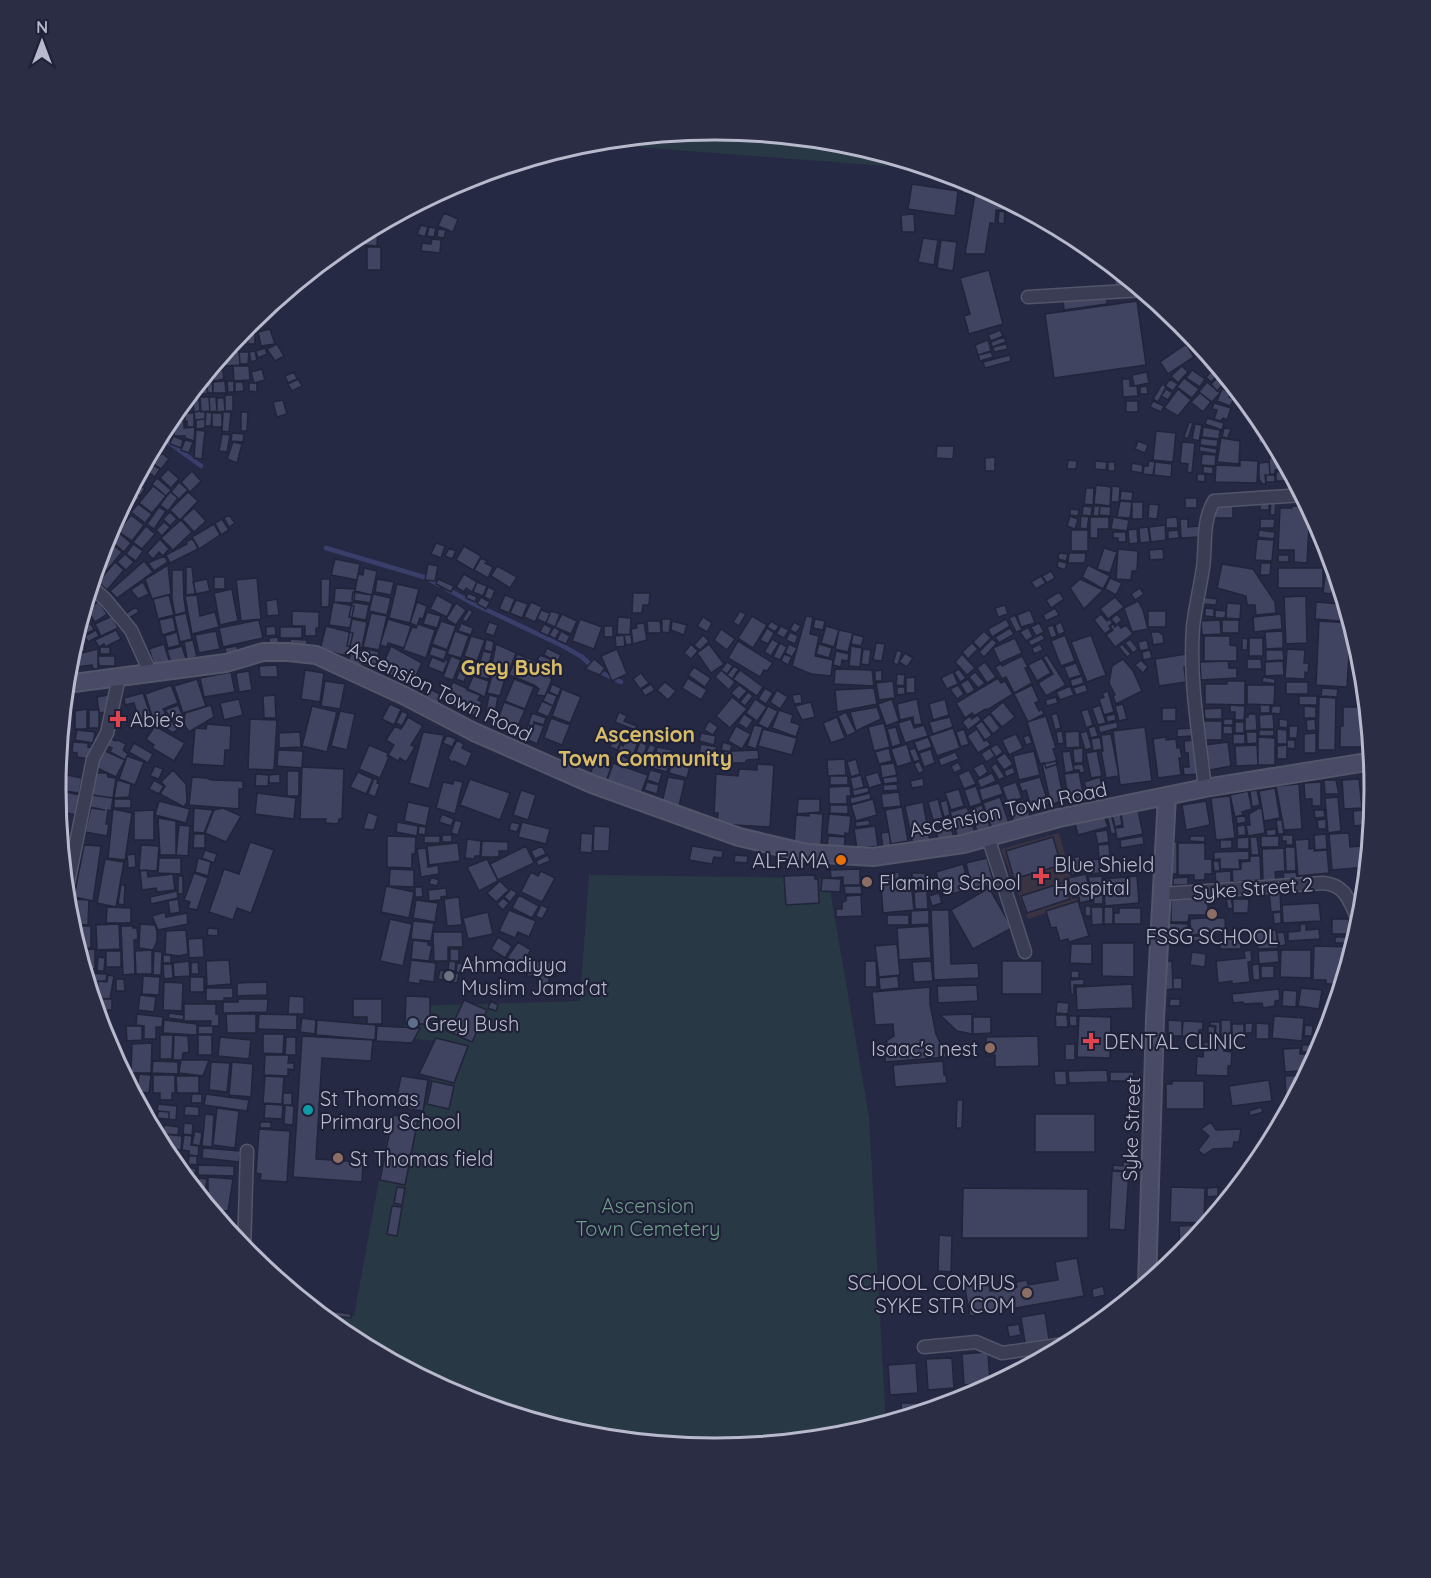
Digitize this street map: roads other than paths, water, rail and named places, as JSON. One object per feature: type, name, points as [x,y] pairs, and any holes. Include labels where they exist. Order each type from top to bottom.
[{"type":"main road","name":"Ascension Town Road","points":[[75,683],[226,663],[263,652],[316,655],[405,696],[474,732],[592,784],[740,837],[807,854],[873,857],[963,844],[1059,818],[1205,788],[1364,762]]},
{"type":"main road","name":"Syke Street","points":[[1147,1274],[1155,1019],[1167,796]]},
{"type":"street","points":[[1028,297],[1131,291]]},
{"type":"street","points":[[1205,788],[1192,660],[1193,625],[1203,567],[1208,513],[1214,501],[1295,496]]},
{"type":"street","points":[[97,591],[131,630],[151,674]]},
{"type":"street","points":[[71,867],[93,759],[107,733],[119,677]]},
{"type":"street","points":[[988,837],[1025,952]]},
{"type":"street","name":"Syke Street 2","points":[[1162,894],[1323,883],[1334,884],[1343,890],[1354,911]]},
{"type":"street","points":[[244,1236],[247,1151]]},
{"type":"street","points":[[924,1347],[976,1342],[1002,1353],[1047,1347]]},
{"type":"water","points":[[71,713],[71,727],[67,753],[67,747]]},
{"type":"waterway","points":[[167,441],[201,466]]},
{"type":"waterway","points":[[326,548],[427,578],[439,585]]},
{"type":"waterway","points":[[447,589],[563,646],[582,657],[596,670],[621,682]]},
{"type":"place","name":"Abie's","points":[[118,719]]},
{"type":"place","name":"ALFAMA","points":[[841,860]]},
{"type":"place","name":"Blue Shield Hospital","points":[[1041,876]]},
{"type":"place","name":"Flaming School","points":[[867,882]]},
{"type":"place","name":"FSSG SCHOOL","points":[[1212,914]]},
{"type":"place","name":"Ahmadiyya Muslim Jama'at","points":[[449,976]]},
{"type":"place","name":"Grey Bush","points":[[413,1023]]},
{"type":"place","name":"DENTAL CLINIC","points":[[1091,1041]]},
{"type":"place","name":"Isaac's nest","points":[[990,1048]]},
{"type":"place","name":"St Thomas Primary School","points":[[308,1110]]},
{"type":"place","name":"St Thomas field","points":[[338,1158]]},
{"type":"place","name":"SCHOOL COMPUS SYKE STR COM","points":[[1027,1293]]},
{"type":"district","name":"Grey Bush","points":[[512,667]]},
{"type":"district","name":"Ascension Town Community","points":[[645,746]]},
{"type":"park label","name":"Ascension Town Cemetery","points":[[648,1216]]}]
